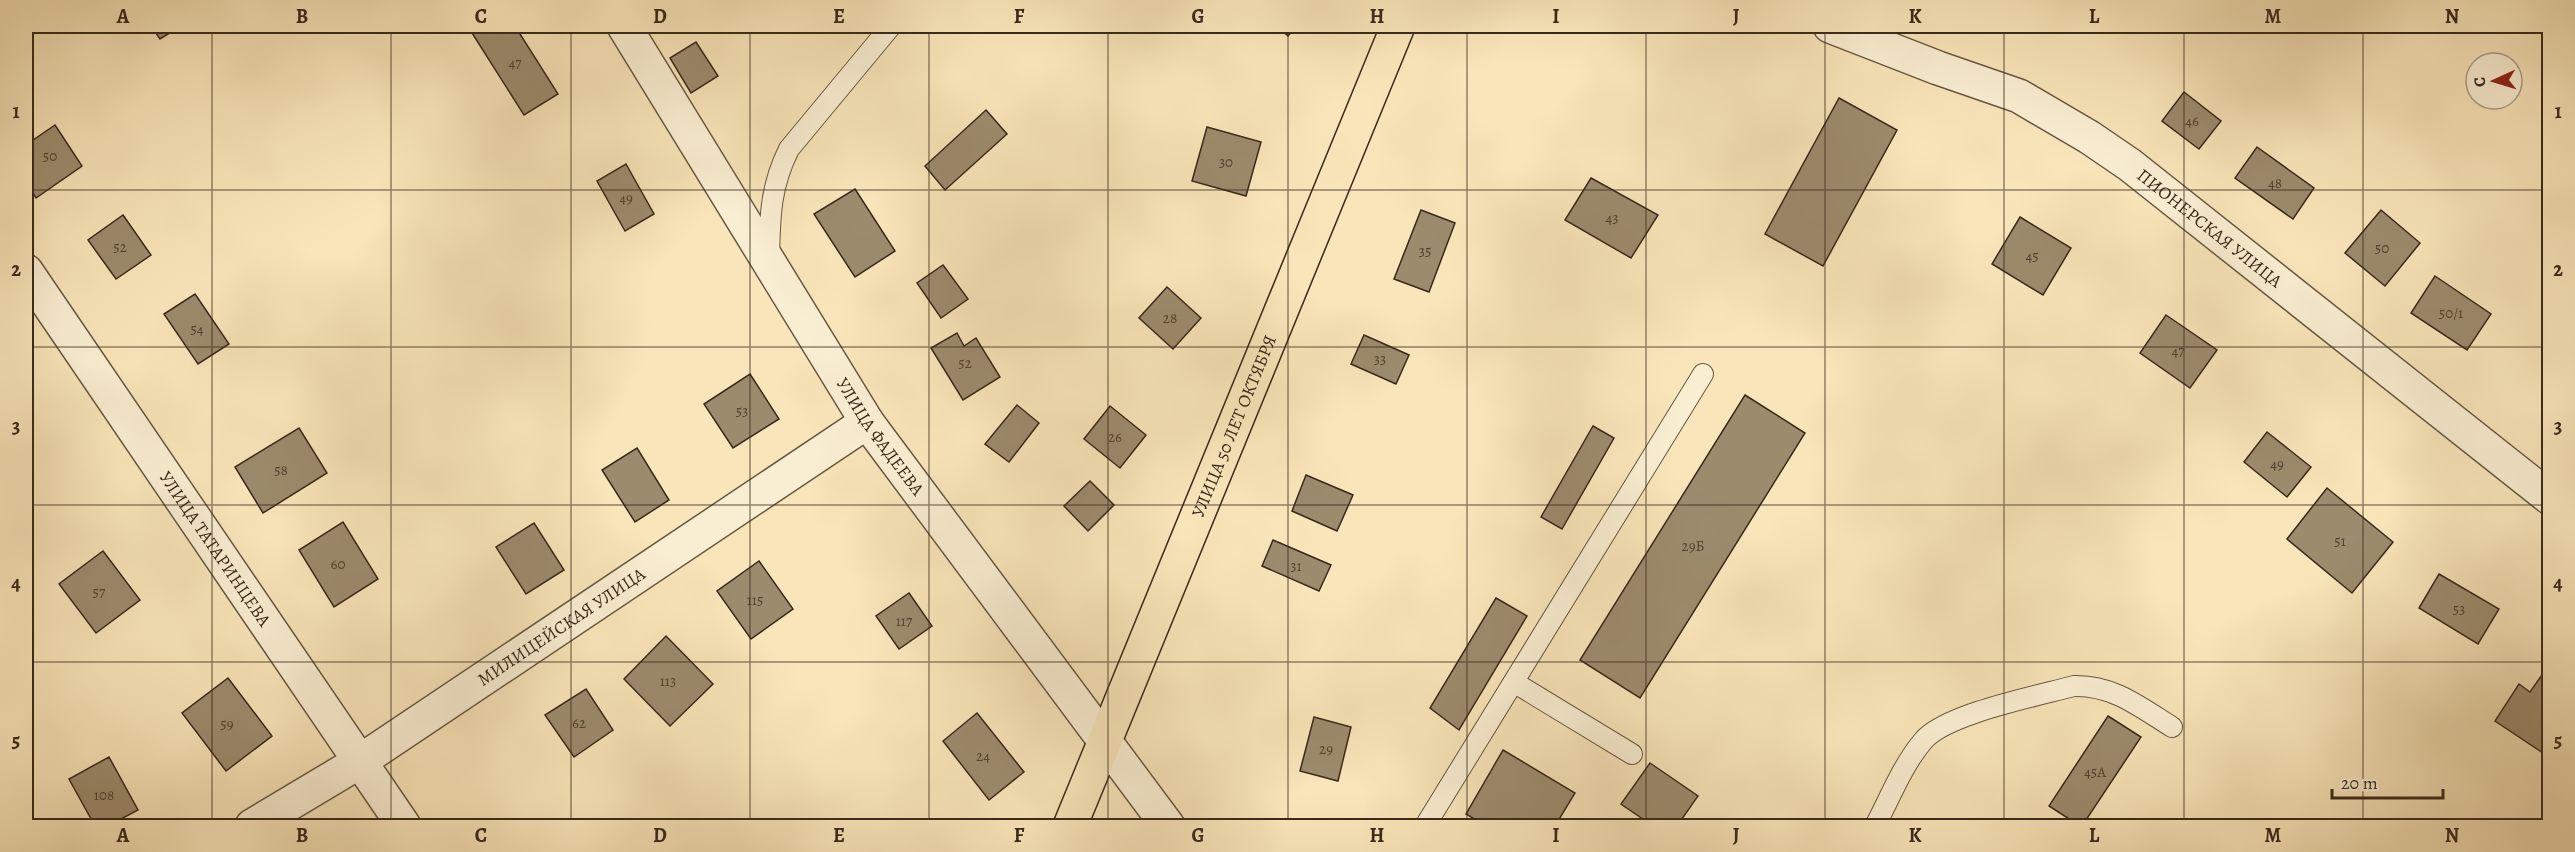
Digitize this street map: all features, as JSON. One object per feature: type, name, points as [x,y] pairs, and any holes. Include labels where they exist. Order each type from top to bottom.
[{"type":"main road","name":"УЛИЦА 50 ЛЕТ ОКТЯБРЯ","points":[[1070,826],[1398,26]]},
{"type":"street","name":"УЛИЦА ФАДЕЕВА","points":[[624,26],[867,422],[1168,826]]},
{"type":"street","name":"ПИОНЕРСКАЯ УЛИЦА","points":[[1830,26],[1938,68],[2019,96],[2089,137],[2130,165],[2550,498]]},
{"type":"street","name":"УЛИЦА ТАТАРИНЦЕВА","points":[[26,271],[404,826]]},
{"type":"street","name":"МИЛИЦЕЙСКАЯ УЛИЦА","points":[[252,826],[359,762],[867,422]]},
{"type":"lane","points":[[769,262],[771,200],[778,171],[789,149],[891,26]]},
{"type":"lane","points":[[1425,826],[1703,374]]},
{"type":"lane","points":[[1515,683],[1632,753]]},
{"type":"lane","points":[[1875,826],[1911,758],[1924,740],[1941,725],[1964,717],[2074,686],[2086,686],[2112,691],[2172,727]]},
{"type":"building","points":[[151,26],[181,26],[160,39]]},
{"type":"building","points":[[484,26],[515,26],[558,94],[524,115],[472,33]]},
{"type":"building","points":[[1277,26],[1297,26],[1288,36]]},
{"type":"building","points":[[696,42],[718,76],[691,93],[670,58]]},
{"type":"building","points":[[2184,92],[2221,121],[2199,149],[2162,121]]},
{"type":"building","points":[[1839,98],[1897,130],[1823,266],[1765,234]]},
{"type":"building","points":[[986,110],[1007,134],[945,190],[925,166]]},
{"type":"building","points":[[55,125],[82,166],[36,198],[26,182],[26,145]]},
{"type":"building","points":[[1207,127],[1261,142],[1246,196],[1192,181]]},
{"type":"building","points":[[2257,147],[2314,188],[2293,219],[2235,178]]},
{"type":"building","points":[[626,164],[654,214],[625,231],[597,181]]},
{"type":"building","points":[[1591,178],[1658,215],[1631,258],[1565,220]]},
{"type":"building","points":[[855,189],[895,251],[855,277],[814,214]]},
{"type":"building","points":[[1421,210],[1455,223],[1429,292],[1394,279]]},
{"type":"building","points":[[2381,210],[2420,243],[2385,286],[2345,253]]},
{"type":"building","points":[[123,215],[151,255],[116,279],[88,240]]},
{"type":"building","points":[[2020,217],[2071,248],[2043,295],[1992,264]]},
{"type":"building","points":[[943,265],[968,299],[941,318],[917,283]]},
{"type":"building","points":[[2435,276],[2491,314],[2467,350],[2411,313]]},
{"type":"building","points":[[1167,287],[1201,318],[1173,349],[1139,318]]},
{"type":"building","points":[[195,294],[229,344],[198,364],[164,314]]},
{"type":"building","points":[[2166,315],[2217,350],[2190,388],[2140,353]]},
{"type":"building","points":[[957,333],[964,346],[976,338],[1000,377],[963,400],[931,348]]},
{"type":"building","points":[[1364,335],[1409,355],[1396,384],[1351,364]]},
{"type":"building","points":[[750,374],[779,419],[733,448],[704,404]]},
{"type":"building","points":[[1745,395],[1805,433],[1640,698],[1580,660]]},
{"type":"building","points":[[1017,405],[1039,423],[1009,462],[985,444]]},
{"type":"building","points":[[1110,406],[1146,435],[1120,468],[1084,439]]},
{"type":"building","points":[[1593,426],[1614,438],[1562,529],[1541,517]]},
{"type":"building","points":[[299,428],[327,473],[263,513],[235,467]]},
{"type":"building","points":[[2267,432],[2311,467],[2287,497],[2244,462]]},
{"type":"building","points":[[637,448],[669,500],[635,522],[602,470]]},
{"type":"building","points":[[1306,475],[1353,495],[1337,531],[1292,511]]},
{"type":"building","points":[[1090,481],[1114,505],[1088,531],[1064,506]]},
{"type":"building","points":[[2327,488],[2393,542],[2352,593],[2287,539]]},
{"type":"building","points":[[343,522],[378,579],[334,607],[299,550]]},
{"type":"building","points":[[534,523],[564,570],[526,594],[496,547]]},
{"type":"building","points":[[1273,540],[1331,565],[1319,591],[1262,566]]},
{"type":"building","points":[[103,551],[140,600],[96,633],[59,584]]},
{"type":"building","points":[[759,561],[793,609],[751,639],[717,591]]},
{"type":"building","points":[[2439,574],[2499,609],[2478,644],[2419,608]]},
{"type":"building","points":[[909,593],[932,626],[899,649],[876,616]]},
{"type":"building","points":[[1496,598],[1527,616],[1459,730],[1430,708]]},
{"type":"building","points":[[666,636],[713,684],[670,726],[624,679]]},
{"type":"building","points":[[2544,672],[2550,676],[2550,742],[2543,753],[2495,721],[2519,684],[2530,692]]},
{"type":"building","points":[[228,678],[272,736],[226,771],[182,713]]},
{"type":"building","points":[[586,689],[613,730],[574,757],[545,715]]},
{"type":"building","points":[[977,713],[1024,772],[989,800],[943,741]]},
{"type":"building","points":[[2108,716],[2141,737],[2080,826],[2049,806]]},
{"type":"building","points":[[1314,717],[1351,727],[1338,781],[1300,771]]},
{"type":"building","points":[[1503,750],[1575,793],[1555,826],[1486,826],[1466,814]]},
{"type":"building","points":[[109,757],[138,810],[108,826],[95,826],[69,779]]},
{"type":"building","points":[[1650,763],[1698,796],[1677,826],[1653,826],[1621,804]]}]
